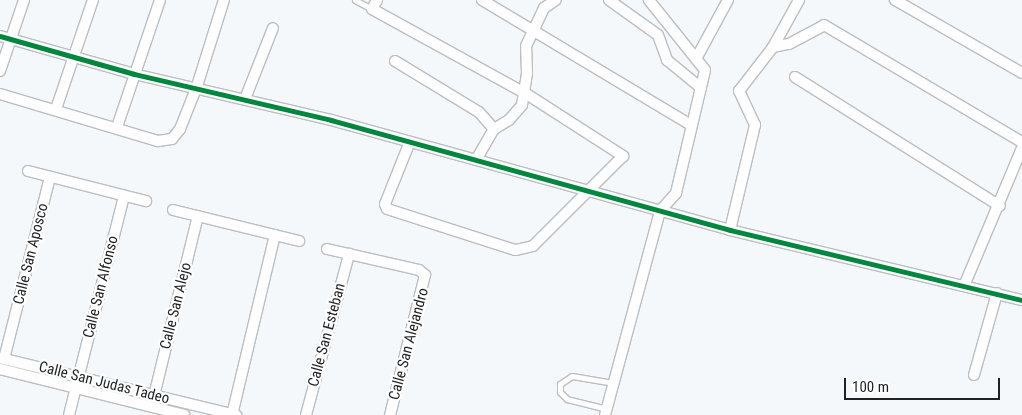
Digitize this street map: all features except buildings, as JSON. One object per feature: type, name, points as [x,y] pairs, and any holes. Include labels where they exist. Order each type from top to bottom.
[{"type":"street","points":[[0,71],[24,0]]},
{"type":"street","points":[[56,108],[93,0]]},
{"type":"street","points":[[117,127],[160,0]]},
{"type":"street","points":[[0,94],[56,108],[158,141],[172,139],[180,129],[197,86],[224,0]]},
{"type":"street","points":[[482,0],[533,28],[691,124]]},
{"type":"street","points":[[476,160],[494,129],[517,113],[524,94],[526,46],[544,8],[556,0]]},
{"type":"street","points":[[609,0],[658,35],[667,60],[701,88]]},
{"type":"street","points":[[606,412],[660,211],[674,197],[705,70],[697,57],[649,0]]},
{"type":"street","points":[[697,57],[728,0]]},
{"type":"street","points":[[730,230],[755,125],[738,91],[773,47],[799,0]]},
{"type":"street","points":[[895,0],[1022,73]]},
{"type":"street","points":[[374,5],[621,152],[620,160],[533,246],[515,250],[387,209],[385,204],[409,144]]},
{"type":"street","points":[[773,47],[789,44],[824,25],[1022,142]]},
{"type":"street","points":[[245,98],[272,28]]},
{"type":"street","points":[[0,36],[134,74],[197,86],[245,98],[730,230],[1022,300]]},
{"type":"street","points":[[396,61],[479,112],[494,129]]},
{"type":"street","points":[[794,77],[1000,206]]},
{"type":"street","points":[[964,286],[1000,206],[1022,148]]},
{"type":"street","points":[[28,171],[146,201]]},
{"type":"street","name":"Calle San Aposco","points":[[1,366],[50,177]]},
{"type":"street","name":"Calle San Alfonso","points":[[69,415],[124,196]]},
{"type":"street","points":[[174,210],[299,241]]},
{"type":"street","name":"Calle San Alejo","points":[[154,396],[198,216]]},
{"type":"street","points":[[234,415],[274,235]]},
{"type":"street","points":[[327,249],[349,254]]},
{"type":"street","name":"Calle San Alejandro","points":[[349,254],[423,273],[425,283],[390,415]]},
{"type":"street","name":"Calle San Esteban","points":[[306,415],[349,254]]},
{"type":"street","points":[[974,375],[997,293]]},
{"type":"street","name":"Calle San Judas Tadeo","points":[[1,366],[77,383],[154,396],[234,415]]},
{"type":"street","name":"Calle San Judas Tadeo","points":[[77,383],[150,411],[184,415]]},
{"type":"lane","points":[[355,0],[374,5]]},
{"type":"lane","points":[[606,412],[567,399],[560,392],[560,384],[572,376],[614,383]]},
{"type":"cycle path","points":[[0,36],[134,74],[331,120],[730,230],[1022,300]]}]
